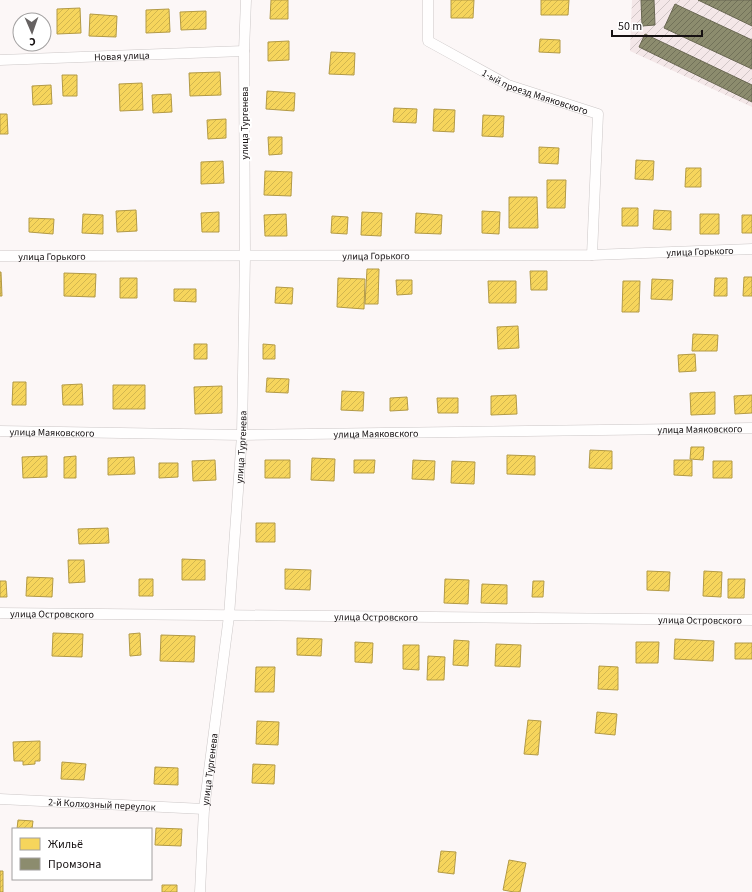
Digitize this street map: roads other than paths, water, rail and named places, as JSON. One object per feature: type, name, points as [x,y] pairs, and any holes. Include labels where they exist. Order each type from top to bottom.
[{"type":"street","name":"улица Тургенева","points":[[200,892],[204,809],[229,616],[242,435],[245,256],[244,51],[246,0]]},
{"type":"street","name":"1-ый проезд Маяковского","points":[[428,0],[428,41],[508,85],[598,114],[592,255]]},
{"type":"street","name":"Новая улица","points":[[0,60],[244,51]]},
{"type":"street","name":"улица Горького","points":[[0,256],[592,255],[752,250]]},
{"type":"street","name":"улица Маяковского","points":[[0,430],[242,435],[752,428]]},
{"type":"street","name":"улица Островского","points":[[0,613],[752,620]]},
{"type":"street","name":"2-й Колхозный переулок","points":[[0,799],[204,809]]}]
